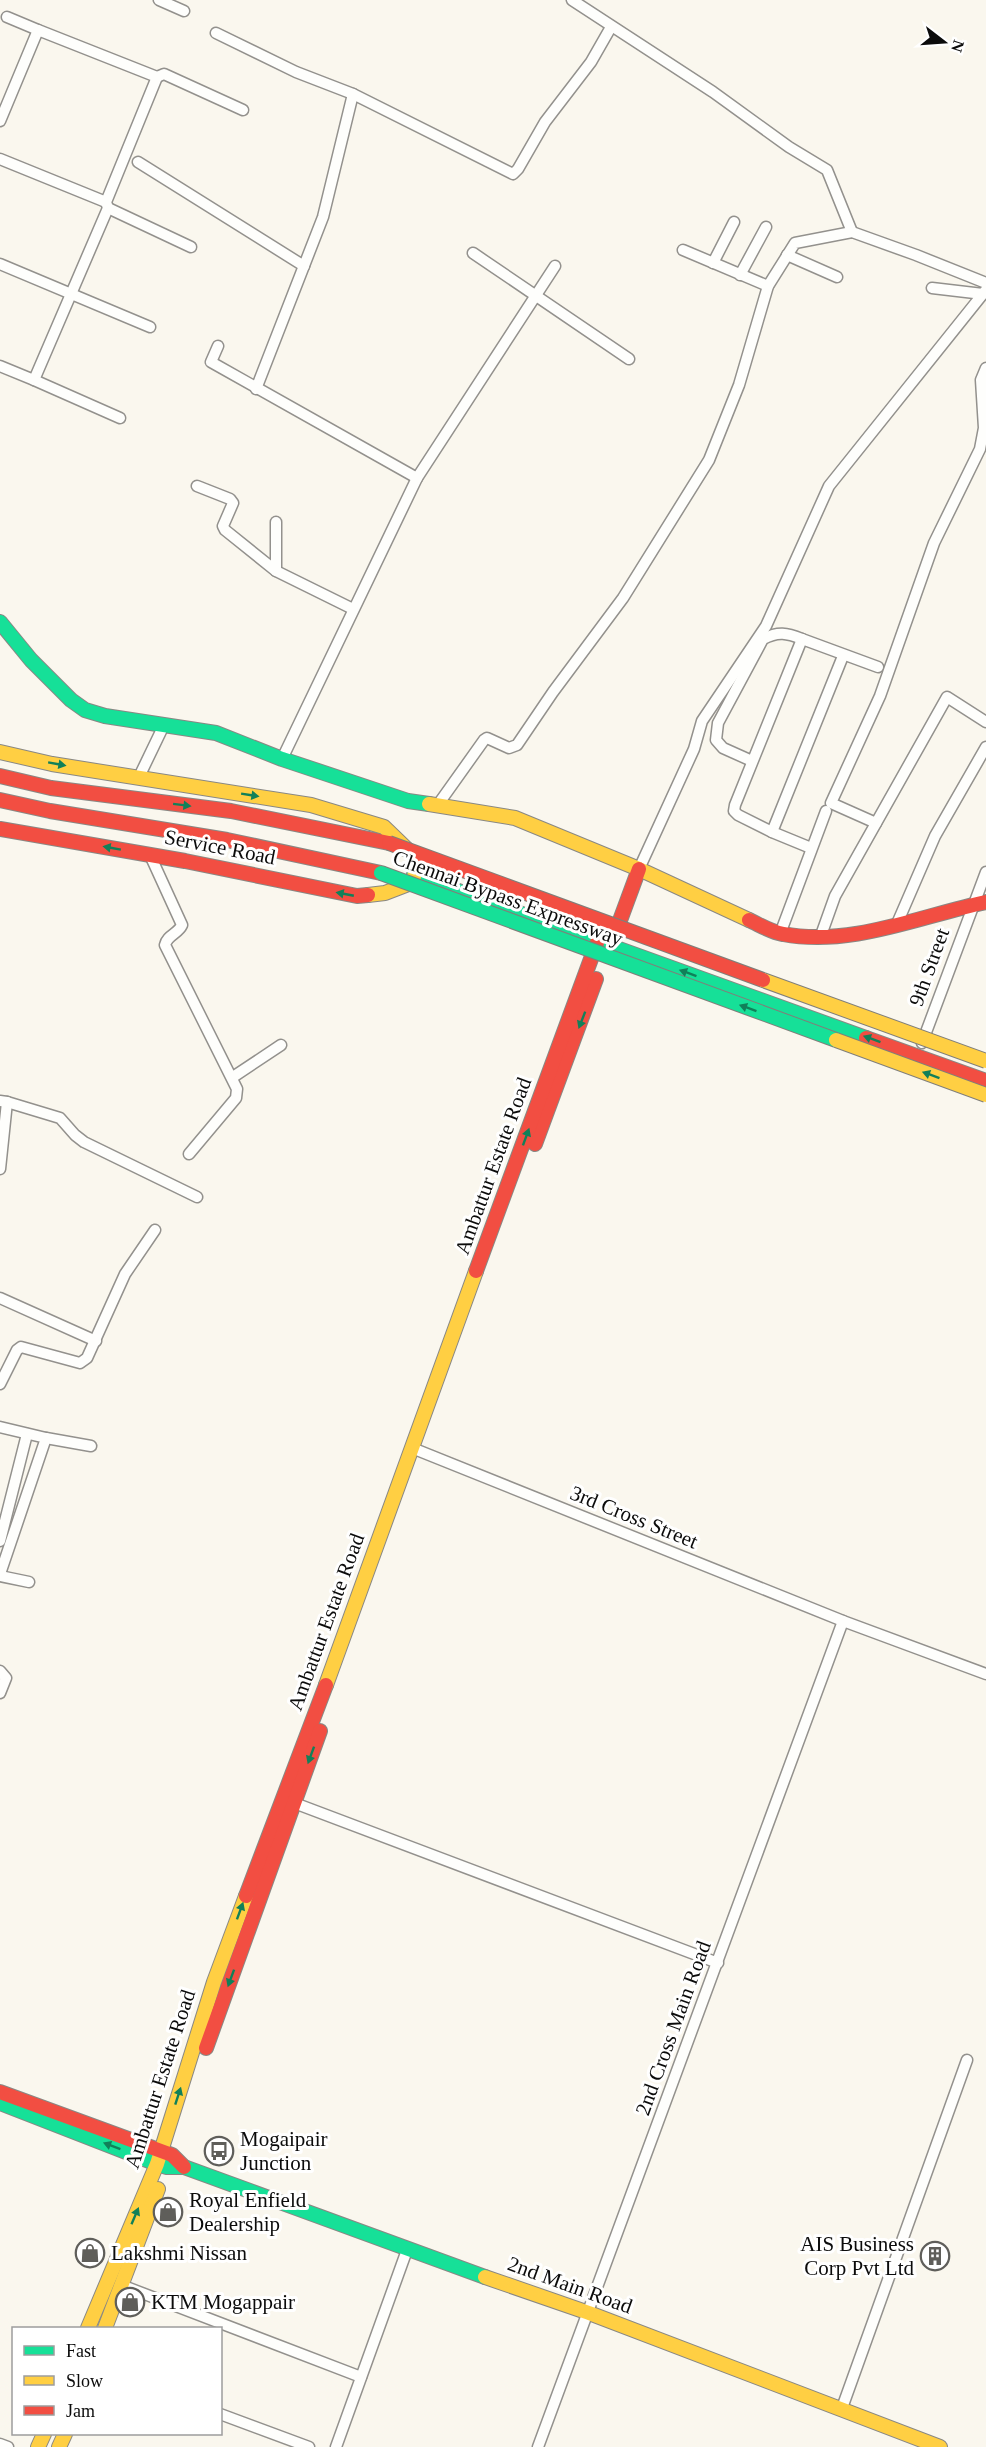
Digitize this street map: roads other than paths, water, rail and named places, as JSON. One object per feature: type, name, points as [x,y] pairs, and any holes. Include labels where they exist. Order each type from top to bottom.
[{"type":"main road","points":[[0,622],[34,663],[71,700],[85,710],[105,716],[216,733],[282,759],[408,801],[515,818],[639,869],[780,934],[805,939],[820,938],[896,926],[979,903]]},
{"type":"main road","points":[[0,752],[52,764],[311,805],[384,827],[414,856],[416,870],[920,1049],[986,1067]]},
{"type":"main road","name":"Chennai Bypass Expressway","points":[[0,776],[51,788],[231,811],[389,843],[986,1061]]},
{"type":"main road","name":"Chennai Bypass Expressway","points":[[0,800],[50,812],[227,840],[381,873],[986,1095]]},
{"type":"main road","name":"Service Road","points":[[0,829],[150,855],[357,896],[385,893],[411,883],[416,870]]},
{"type":"main road","name":"Ambattur Estate Road","points":[[105,2327],[211,2031],[288,1800],[357,1605],[591,977],[607,936],[639,869]]},
{"type":"main road","points":[[920,1049],[986,1081]]},
{"type":"main road","points":[[0,2092],[164,2159]]},
{"type":"main road","points":[[0,2103],[164,2159]]},
{"type":"main road","name":"Ambattur Estate Road","points":[[88,2327],[164,2159]]},
{"type":"main road","name":"2nd Main Road","points":[[164,2159],[407,2250],[589,2313],[939,2447]]},
{"type":"street","points":[[159,0],[184,11]]},
{"type":"street","points":[[572,0],[713,92],[789,147],[827,170],[852,232]]},
{"type":"street","points":[[7,16],[157,77],[164,74],[243,110]]},
{"type":"street","points":[[216,33],[296,72],[353,94],[513,174],[545,122],[591,62],[611,27]]},
{"type":"street","points":[[0,121],[38,30]]},
{"type":"street","points":[[34,380],[107,205],[157,77]]},
{"type":"street","points":[[256,389],[323,218],[353,94]]},
{"type":"street","points":[[0,159],[107,205],[191,247]]},
{"type":"street","points":[[138,162],[304,266]]},
{"type":"street","points":[[713,263],[734,222]]},
{"type":"street","points":[[740,275],[766,227]]},
{"type":"street","points":[[437,806],[484,740],[487,738],[509,747],[517,745],[552,692],[623,597],[666,531],[713,450],[739,385],[768,286],[795,243],[852,232],[916,255],[985,289]]},
{"type":"street","points":[[683,250],[768,286]]},
{"type":"street","points":[[473,253],[629,359]]},
{"type":"street","points":[[787,255],[837,277]]},
{"type":"street","points":[[0,264],[150,327]]},
{"type":"street","points":[[282,759],[417,478],[555,266]]},
{"type":"street","points":[[932,288],[985,289]]},
{"type":"street","points":[[639,869],[694,749],[702,721],[765,626],[829,486],[985,289]]},
{"type":"street","points":[[218,346],[211,362],[417,478]]},
{"type":"street","points":[[0,366],[120,418]]},
{"type":"street","points":[[876,823],[831,803],[880,696],[934,543],[980,449],[984,429],[981,380],[986,368]]},
{"type":"street","points":[[197,486],[230,499],[233,503],[223,526],[225,530],[276,571],[353,609]]},
{"type":"street","points":[[276,522],[276,571]]},
{"type":"street","points":[[752,761],[723,748],[716,740],[718,723],[763,639],[775,633],[786,633],[878,668]]},
{"type":"street","points":[[802,639],[734,811],[772,832],[811,848]]},
{"type":"street","points":[[772,832],[843,656]]},
{"type":"street","points":[[820,938],[836,896],[947,697],[986,722]]},
{"type":"street","points":[[139,777],[164,725]]},
{"type":"street","points":[[896,926],[935,836],[986,747]]},
{"type":"street","points":[[780,934],[826,811]]},
{"type":"street","points":[[150,855],[182,925],[168,938],[165,945],[237,1089],[236,1098],[189,1155]]},
{"type":"street","name":"9th Street","points":[[920,1049],[979,903],[986,872]]},
{"type":"street","points":[[233,1077],[280,1045]]},
{"type":"street","points":[[0,1169],[4,1102],[60,1118],[84,1142],[197,1197]]},
{"type":"street","points":[[0,1384],[18,1348],[24,1347],[80,1363],[87,1358],[125,1274],[155,1230]]},
{"type":"street","points":[[0,1298],[96,1341]]},
{"type":"street","points":[[0,1427],[91,1446]]},
{"type":"street","points":[[0,1541],[27,1434]]},
{"type":"street","points":[[29,1582],[0,1575],[46,1438]]},
{"type":"street","name":"3rd Cross Street","points":[[416,1450],[843,1621],[986,1674]]},
{"type":"street","name":"2nd Cross Main Road","points":[[538,2447],[843,1621]]},
{"type":"street","points":[[0,1671],[6,1678],[0,1693]]},
{"type":"street","points":[[288,1800],[718,1963]]},
{"type":"street","points":[[842,2408],[967,2060]]},
{"type":"street","points":[[336,2447],[407,2250]]},
{"type":"street","points":[[121,2284],[361,2377]]},
{"type":"street","points":[[222,2415],[309,2447]]},
{"type":"street","points":[[0,2444],[8,2447]]},
{"type":"place","name":"Mogaipair Junction","points":[[219,2151]]},
{"type":"place","name":"Royal Enfield Dealership","points":[[168,2212]]},
{"type":"place","name":"Lakshmi Nissan","points":[[90,2253]]},
{"type":"place","name":"AIS Business Corp Pvt Ltd","points":[[935,2256]]},
{"type":"place","name":"KTM Mogappair","points":[[130,2302]]}]
